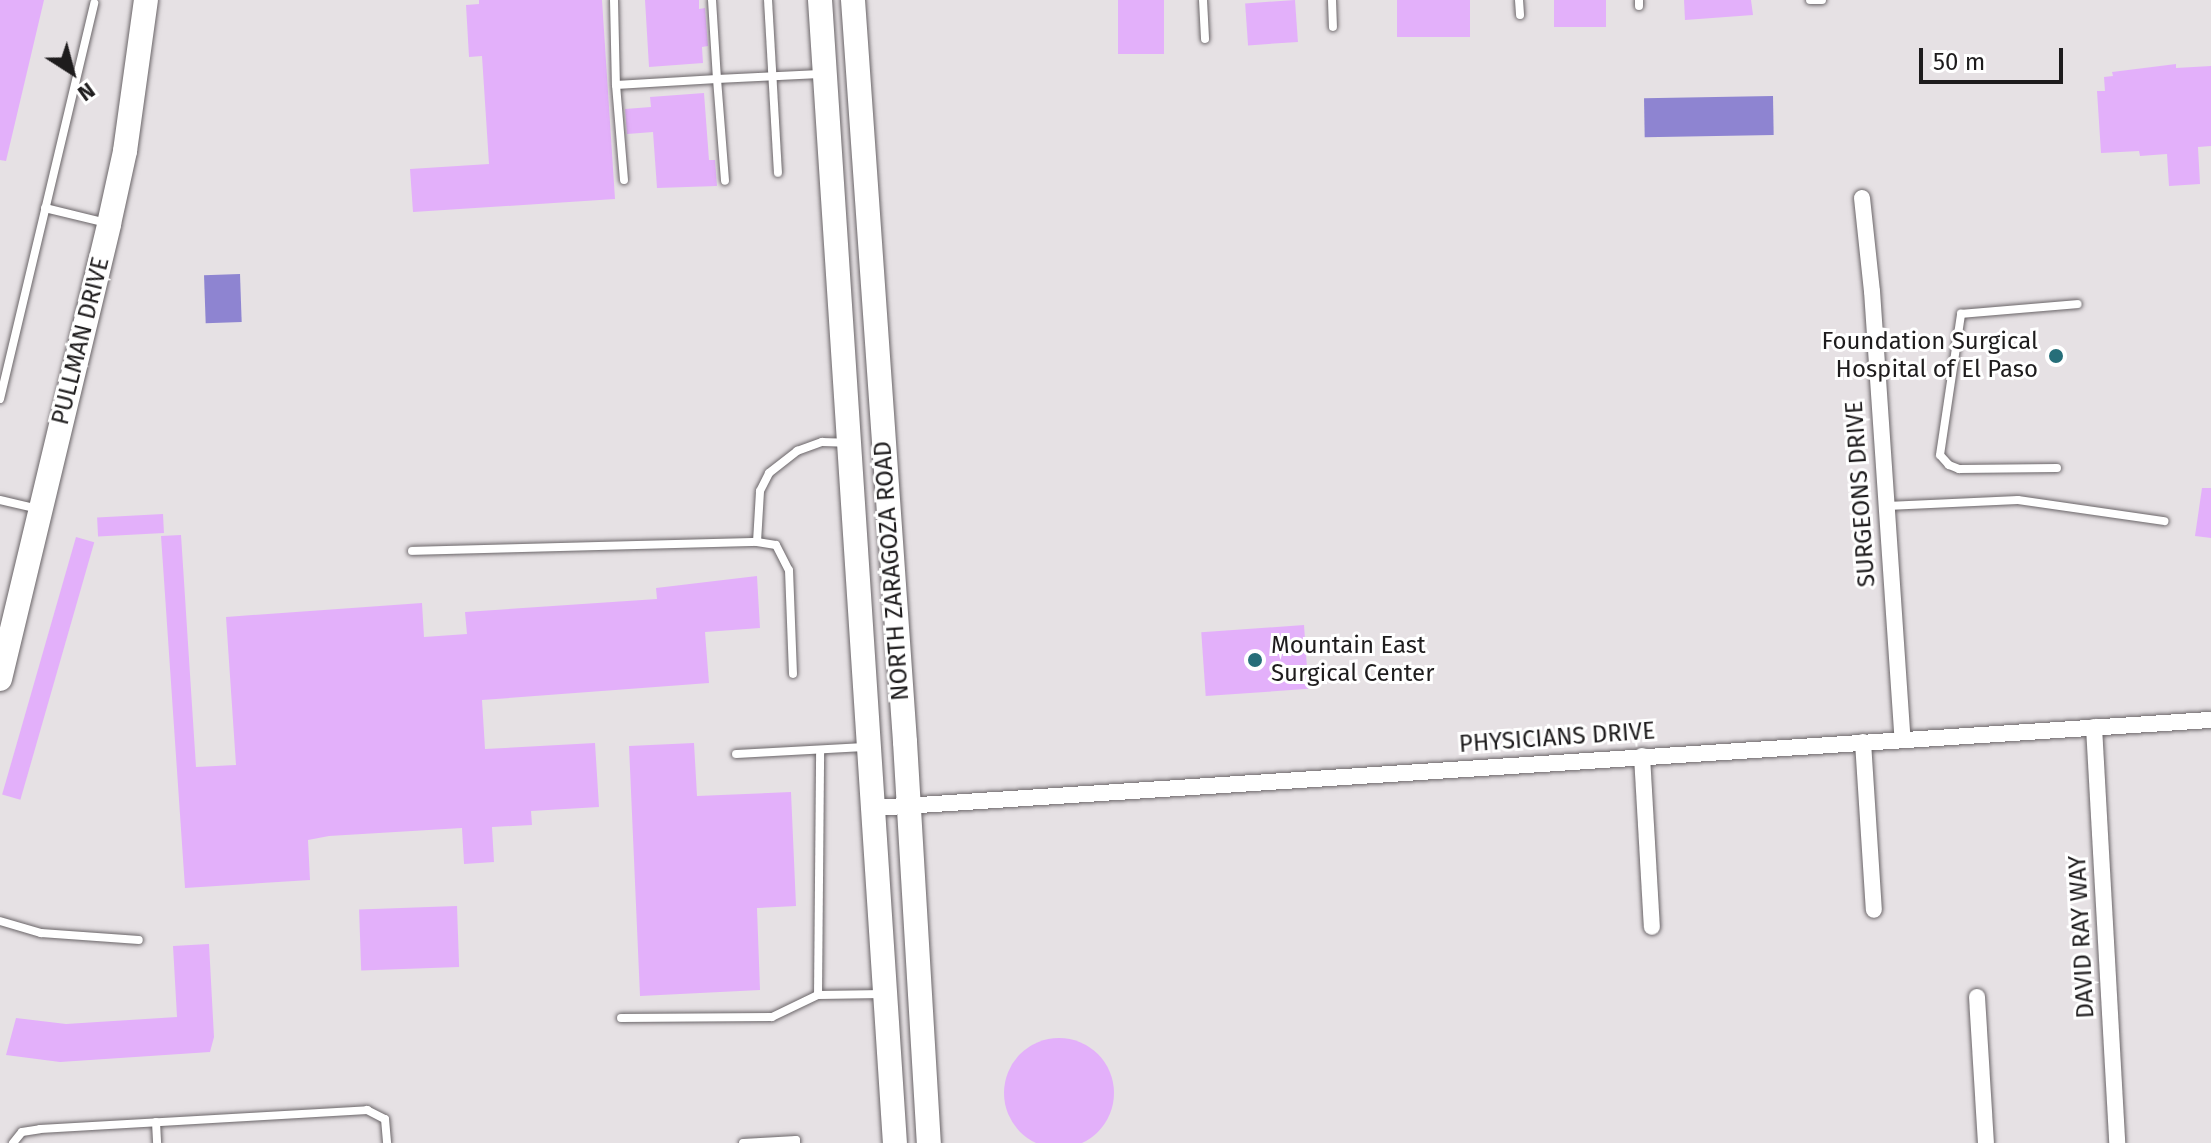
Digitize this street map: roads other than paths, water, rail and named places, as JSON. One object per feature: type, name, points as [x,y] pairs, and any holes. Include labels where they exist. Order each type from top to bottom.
[{"type":"main road","name":"PULLMAN DRIVE","points":[[0,679],[109,224],[127,136],[146,0]]},
{"type":"main road","name":"NORTH ZARAGOZA ROAD","points":[[820,0],[895,1143]]},
{"type":"main road","name":"NORTH ZARAGOZA ROAD","points":[[853,0],[929,1143]]},
{"type":"main road","points":[[839,266],[853,282],[862,313],[876,327]]},
{"type":"main road","points":[[885,994],[902,1004],[911,1077],[926,1096]]},
{"type":"street","name":"SURGEONS DRIVE","points":[[1862,198],[1903,740]]},
{"type":"street","name":"PHYSICIANS DRIVE","points":[[874,808],[2211,720]]},
{"type":"street","name":"DAVID RAY WAY","points":[[2094,727],[2117,1143]]},
{"type":"street","points":[[1863,742],[1874,910]]},
{"type":"street","points":[[1642,756],[1652,927]]},
{"type":"street","points":[[1977,997],[1986,1143]]},
{"type":"lane","points":[[614,0],[616,85],[624,180]]},
{"type":"lane","points":[[712,0],[725,181]]},
{"type":"lane","points":[[768,0],[778,173]]},
{"type":"lane","points":[[1203,0],[1205,39]]},
{"type":"lane","points":[[1332,0],[1333,27]]},
{"type":"lane","points":[[1519,0],[1520,15]]},
{"type":"lane","points":[[1810,0],[1822,0]]},
{"type":"lane","points":[[0,399],[94,3]]},
{"type":"lane","points":[[616,85],[825,73]]},
{"type":"lane","points":[[45,208],[109,224]]},
{"type":"lane","points":[[2057,468],[1959,469],[1949,465],[1940,455],[1961,314],[2078,304]]},
{"type":"lane","points":[[757,542],[760,491],[769,473],[797,451],[822,442],[851,443]]},
{"type":"lane","points":[[0,500],[40,510]]},
{"type":"lane","points":[[1886,506],[2018,500],[2164,521]]},
{"type":"lane","points":[[412,551],[757,542],[776,545],[789,570],[793,674]]},
{"type":"lane","points":[[736,754],[870,747]]},
{"type":"lane","points":[[818,995],[820,752]]},
{"type":"lane","points":[[0,921],[41,933],[139,940]]},
{"type":"lane","points":[[621,1018],[772,1017],[818,995],[885,994]]},
{"type":"lane","points":[[13,1143],[22,1132],[40,1129],[367,1110],[385,1119],[387,1143]]},
{"type":"lane","points":[[156,1122],[157,1143]]},
{"type":"lane","points":[[743,1143],[796,1140],[796,1143]]},
{"type":"place","name":"Foundation Surgical Hospital of El Paso","points":[[2056,356]]},
{"type":"place","name":"Mountain East Surgical Center","points":[[1255,660]]}]
